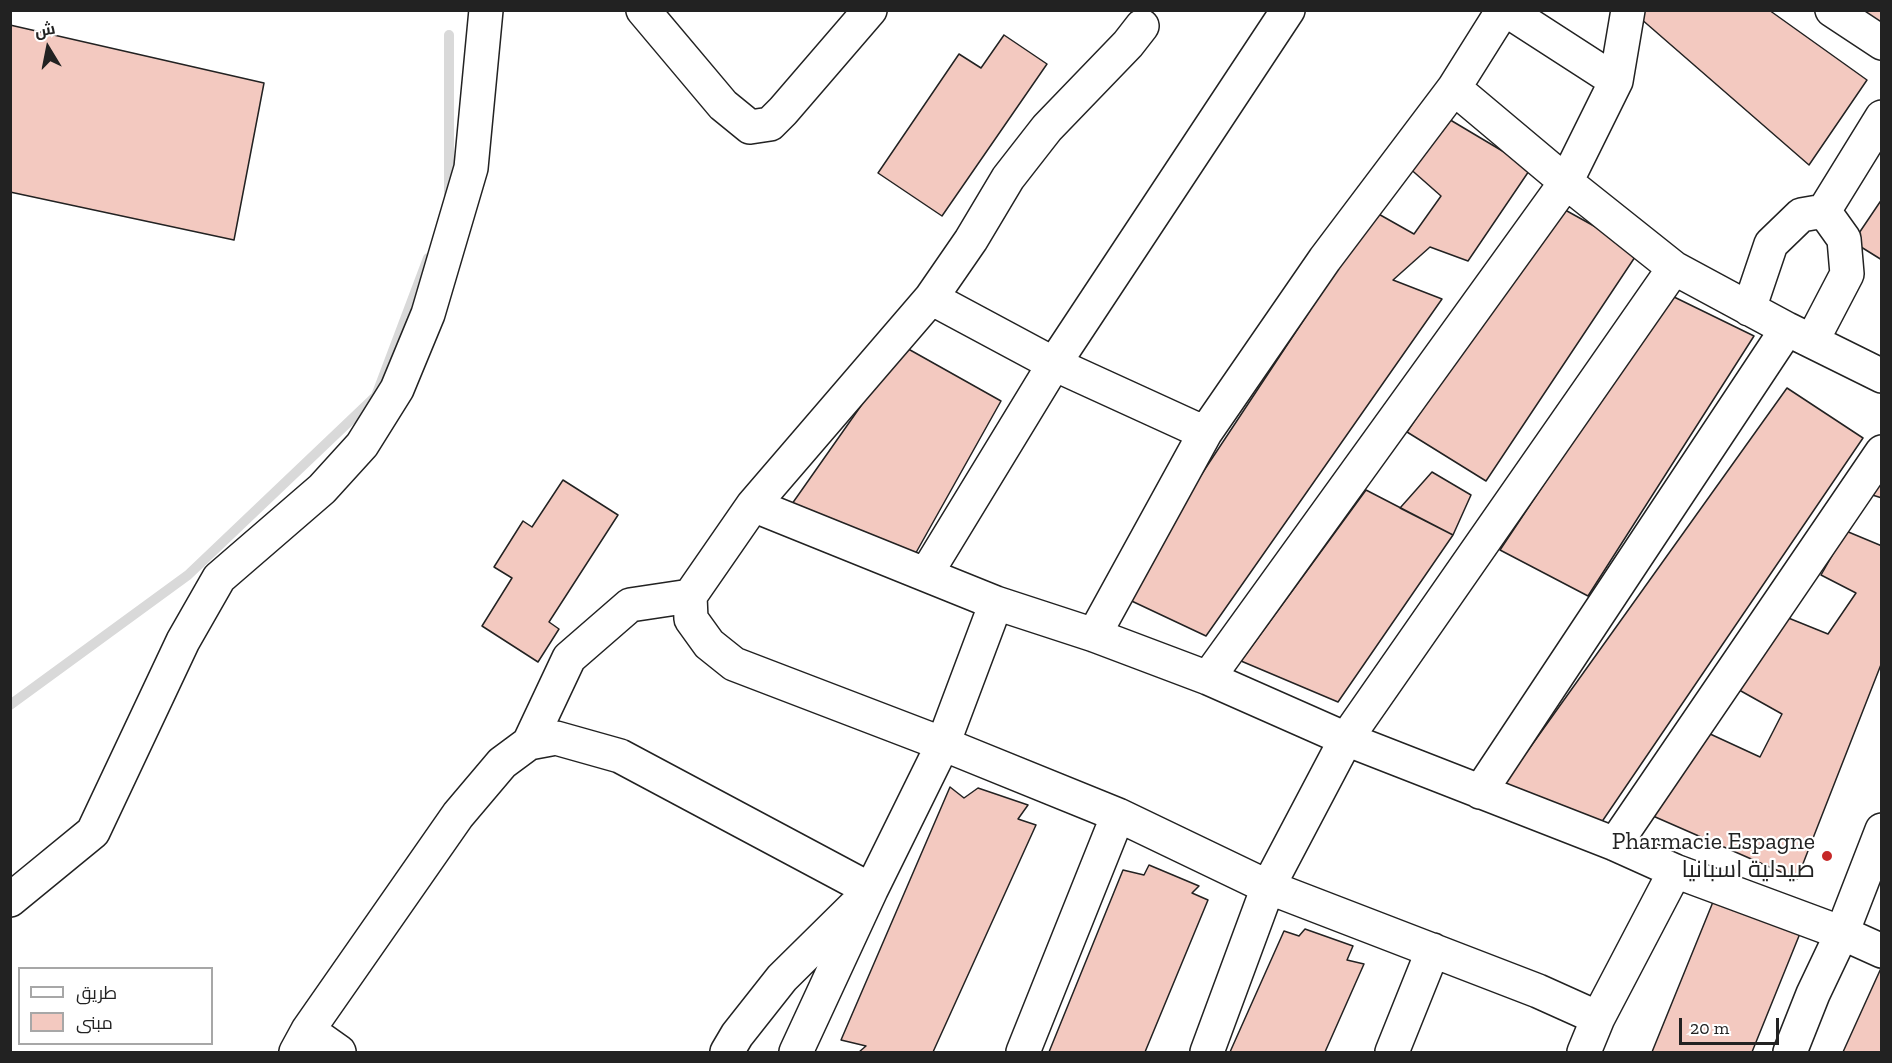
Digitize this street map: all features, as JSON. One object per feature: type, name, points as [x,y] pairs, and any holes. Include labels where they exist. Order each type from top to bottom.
[{"type":"street","points":[[10,900],[93,832],[183,641],[219,578],[322,489],[362,445],[397,389],[428,314],[471,168],[486,10]]},
{"type":"street","points":[[643,10],[723,105],[750,127],[770,124],[870,10]]},
{"type":"street","points":[[926,574],[1054,364],[1288,10]]},
{"type":"street","points":[[1094,635],[1205,433],[1325,259],[1454,88],[1504,10],[1616,81]]},
{"type":"street","points":[[1208,678],[1566,182],[1616,81],[1628,10]]},
{"type":"street","points":[[1832,10],[1881,43]]},
{"type":"street","points":[[1142,26],[1128,44],[1047,128],[1008,178],[971,240],[931,298],[753,505],[690,596],[691,619],[709,644],[734,664],[943,744],[1118,815],[1268,887],[1433,950],[1598,1018]]},
{"type":"street","points":[[1454,88],[1566,182],[1674,268],[1881,376]]},
{"type":"street","points":[[1749,309],[1771,244],[1801,215],[1824,211],[1881,117]]},
{"type":"street","points":[[1480,792],[1799,335],[1846,274],[1844,239],[1824,211]]},
{"type":"street","points":[[1207,1053],[1268,887],[1346,740],[1674,268]]},
{"type":"street","points":[[931,298],[1054,364],[1205,433]]},
{"type":"street","points":[[1615,844],[1881,453]]},
{"type":"street","points":[[753,505],[996,603],[1094,635],[1208,678],[1346,740],[1615,844],[1675,871],[1842,933],[1881,951]]},
{"type":"street","points":[[339,1053],[302,1042],[458,815],[502,763],[529,742],[569,658],[630,605],[690,596]]},
{"type":"street","points":[[796,1053],[871,890],[943,744],[996,603]]},
{"type":"street","points":[[529,742],[556,738],[620,756],[871,890]]},
{"type":"street","points":[[1023,1053],[1118,815]]},
{"type":"street","points":[[1790,1053],[1813,994],[1842,933],[1881,830]]},
{"type":"street","points":[[1584,1053],[1598,1018],[1675,871]]},
{"type":"street","points":[[727,1053],[737,1035],[782,978],[871,890]]},
{"type":"street","points":[[1392,1053],[1433,950]]},
{"type":"building","points":[[1641,10],[1769,10],[1867,80],[1809,165],[1640,18]]},
{"type":"building","points":[[1841,10],[1882,10],[1882,30]]},
{"type":"building","points":[[10,25],[264,83],[234,240],[10,192]]},
{"type":"building","points":[[1004,35],[1047,64],[942,216],[878,173],[959,54],[981,68]]},
{"type":"building","points":[[1447,118],[1531,168],[1468,261],[1430,247],[1393,280],[1442,299],[1206,636],[1121,596],[1375,212],[1414,234],[1441,196],[1407,166]]},
{"type":"building","points":[[1882,199],[1882,260],[1853,242]]},
{"type":"building","points":[[1558,206],[1639,251],[1486,481],[1407,432]]},
{"type":"building","points":[[1670,295],[1754,336],[1588,596],[1500,550]]},
{"type":"building","points":[[903,346],[1001,401],[913,558],[787,511]]},
{"type":"building","points":[[1787,388],[1863,438],[1599,826],[1501,788]]},
{"type":"building","points":[[1432,472],[1471,495],[1453,535],[1400,508]]},
{"type":"building","points":[[1882,479],[1882,498],[1869,494]]},
{"type":"building","points":[[563,480],[618,515],[549,622],[559,629],[538,662],[482,626],[512,578],[494,567],[523,521],[532,527]]},
{"type":"building","points":[[1366,490],[1453,535],[1338,702],[1241,661]]},
{"type":"building","points":[[1846,531],[1882,546],[1882,662],[1797,879],[1653,816],[1708,733],[1760,757],[1782,714],[1732,686],[1781,615],[1828,634],[1856,593],[1821,575]]},
{"type":"building","points":[[950,787],[964,798],[978,788],[1028,805],[1018,819],[1036,825],[933,1052],[859,1052],[866,1046],[841,1040]]},
{"type":"building","points":[[1149,865],[1199,886],[1192,893],[1208,900],[1145,1052],[1049,1052],[1123,870],[1144,875]]},
{"type":"building","points":[[1715,897],[1801,931],[1752,1052],[1652,1052]]},
{"type":"building","points":[[1305,929],[1353,946],[1347,960],[1364,964],[1325,1052],[1230,1052],[1284,931],[1299,936]]},
{"type":"building","points":[[1882,966],[1882,1052],[1843,1052]]},
{"type":"waterway","points":[[449,35],[449,195]]},
{"type":"waterway","points":[[10,705],[188,575],[376,396],[428,258]]},
{"type":"place","name":"Pharmacie Espagne صيدلية اسبانيا","points":[[1827,856]]}]
